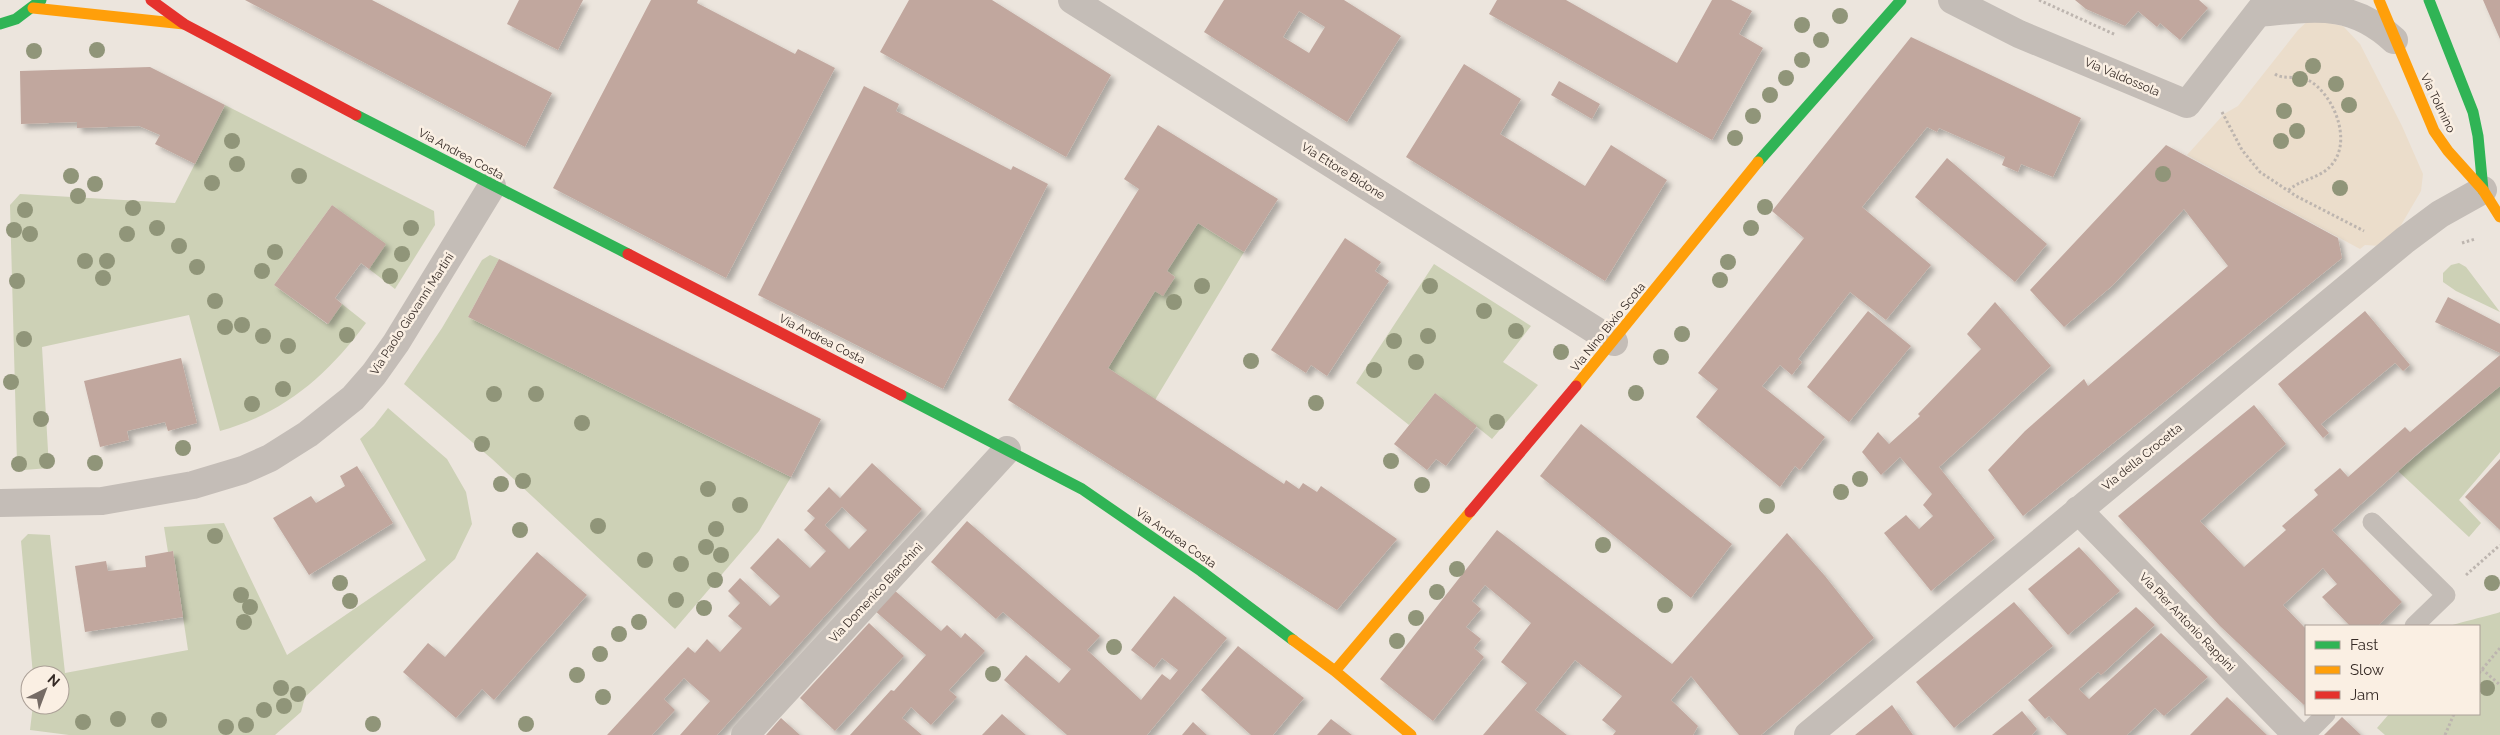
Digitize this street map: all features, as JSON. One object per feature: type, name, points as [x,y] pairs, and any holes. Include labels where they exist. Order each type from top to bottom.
[{"type":"main road","name":"Via Nino Bixio Scota","points":[[1335,672],[1614,342],[1761,159],[1901,0]]},
{"type":"main road","name":"Via Tolmino","points":[[2379,0],[2394,40],[2434,131],[2448,151],[2487,187]]},
{"type":"main road","name":"Via Tolmino","points":[[2430,0],[2474,112],[2487,187]]},
{"type":"main road","points":[[0,24],[16,19],[37,4]]},
{"type":"main road","name":"Via Andrea Costa","points":[[37,4],[184,24]]},
{"type":"main road","name":"Via Andrea Costa","points":[[165,4],[184,24],[492,186],[670,275],[1082,489],[1201,571],[1335,672],[1411,735]]},
{"type":"main road","points":[[2487,187],[2500,217]]},
{"type":"street","name":"Via Ettore Bidone","points":[[1072,0],[1614,342]]},
{"type":"street","name":"Via Valdossola","points":[[1952,0],[2019,34],[2187,104],[2257,4],[2347,10],[2373,22],[2394,40]]},
{"type":"street","name":"Via Paolo Giovanni Martini","points":[[0,503],[102,501],[193,485],[243,470],[270,458],[308,434],[353,398],[374,374],[396,343],[492,186]]},
{"type":"street","name":"Via della Crocetta","points":[[1808,735],[2404,240],[2440,214],[2487,187]]},
{"type":"street","name":"Via Domenico Bianchini","points":[[744,735],[1007,450]]},
{"type":"street","name":"Via Pier Antonio Rappini","points":[[2078,510],[2297,735]]},
{"type":"lane","points":[[2372,522],[2446,595],[2415,625]]},
{"type":"lane","points":[[2305,735],[2325,715]]},
{"type":"path","points":[[2039,0],[2119,37]]},
{"type":"path","points":[[2274,74],[2279,77],[2296,76],[2316,86],[2335,112],[2340,134],[2340,150],[2333,164],[2316,177],[2288,191]]},
{"type":"path","points":[[2224,114],[2242,150],[2260,172],[2288,191],[2370,234]]},
{"type":"path","points":[[2446,595],[2500,545]]},
{"type":"path","points":[[2480,672],[2500,648]]},
{"type":"path","points":[[2482,669],[2500,685]]},
{"type":"path","points":[[2445,735],[2454,715]]},
{"type":"green space","points":[[225,105],[434,211],[435,225],[395,289],[369,269],[360,226],[332,205],[274,285],[327,324],[342,304],[366,323],[320,376],[284,403],[243,424],[220,431],[189,315],[42,347],[49,468],[24,470],[17,463],[10,205],[20,194],[175,203]]},
{"type":"green space","points":[[1198,223],[1244,252],[1155,400],[1108,368],[1155,291],[1163,295],[1175,277],[1167,271]]},
{"type":"green space","points":[[490,255],[499,259],[468,317],[791,477],[759,531],[675,629],[492,459],[404,384],[442,328],[482,260]]},
{"type":"green space","points":[[2459,263],[2466,267],[2500,312],[2456,291],[2443,282],[2443,273],[2451,265]]},
{"type":"green space","points":[[1434,264],[1531,326],[1503,362],[1538,385],[1492,439],[1435,393],[1409,425],[1356,383]]},
{"type":"green space","points":[[2500,386],[2500,452],[2459,500],[2481,523],[2469,537],[2398,471]]},
{"type":"green space","points":[[388,408],[447,459],[466,492],[472,524],[455,559],[305,697],[301,712],[275,735],[69,735],[30,730],[32,715],[70,715],[70,672],[188,650],[173,551],[168,552],[164,527],[224,523],[287,655],[426,560],[360,439],[374,426]]},
{"type":"green space","points":[[28,534],[50,535],[64,665],[32,665],[21,541]]},
{"type":"green space","points":[[2500,612],[2500,735],[2385,735],[2377,728],[2388,715],[2480,715],[2480,625],[2454,625]]},
{"type":"shaded area","points":[[2310,19],[2343,26],[2360,44],[2402,126],[2423,174],[2421,191],[2397,232],[2380,246],[2365,245],[2360,249],[2187,155],[2224,114],[2238,106],[2298,30]]},
{"type":"building","points":[[245,0],[372,0],[552,93],[525,147]]},
{"type":"building","points":[[519,0],[583,0],[558,50],[507,24]]},
{"type":"building","points":[[651,0],[698,0],[697,3],[795,54],[798,49],[835,68],[726,278],[553,188]]},
{"type":"building","points":[[909,0],[992,0],[1111,75],[1066,157],[880,52]]},
{"type":"building","points":[[1224,0],[1344,0],[1401,36],[1347,122],[1204,32]],"holes":[[[1299,11],[1325,27],[1309,53],[1283,37]]]},
{"type":"building","points":[[1497,0],[1566,0],[1677,63],[1712,0],[1731,0],[1752,11],[1739,34],[1763,48],[1712,140],[1489,14]]},
{"type":"building","points":[[2075,0],[2199,0],[2208,8],[2180,40],[2160,23],[2157,27],[2138,11],[2125,26],[2086,9]]},
{"type":"building","points":[[2483,0],[2500,0],[2500,39]]},
{"type":"building","points":[[1911,37],[2081,118],[2053,177],[2021,164],[2018,172],[2002,165],[2005,157],[1939,128],[1937,132],[1927,127],[1862,207],[1931,265],[1886,320],[1850,292],[1798,359],[1802,362],[1792,375],[1780,365],[1762,386],[1825,437],[1800,470],[1795,466],[1780,487],[1696,417],[1718,389],[1698,373],[1804,238],[1772,211]]},
{"type":"building","points":[[1464,64],[1521,99],[1500,134],[1585,186],[1611,145],[1667,180],[1605,281],[1406,157]]},
{"type":"building","points":[[150,67],[225,105],[195,164],[155,144],[160,135],[139,126],[77,128],[77,122],[21,124],[20,71]]},
{"type":"building","points":[[1559,81],[1600,104],[1592,119],[1551,95]]},
{"type":"building","points":[[864,86],[899,104],[896,111],[1011,170],[1013,166],[1048,184],[943,389],[758,295]]},
{"type":"building","points":[[1158,125],[1278,199],[1244,252],[1198,223],[1167,271],[1175,277],[1163,296],[1155,291],[1108,368],[1284,484],[1286,480],[1299,489],[1303,483],[1317,492],[1321,486],[1397,539],[1337,610],[1008,400],[1139,189],[1124,179]]},
{"type":"building","points":[[2166,145],[2338,238],[2342,258],[2023,516],[1988,470],[2025,431],[2084,379],[2088,386],[2228,266],[2184,209],[2113,285],[2064,327],[2030,290]]},
{"type":"building","points":[[1947,158],[2047,244],[2015,282],[1915,197]]},
{"type":"building","points":[[332,205],[386,244],[369,269],[361,263],[335,298],[342,304],[328,324],[274,285]]},
{"type":"building","points":[[1345,238],[1381,262],[1375,271],[1389,281],[1327,376],[1311,365],[1306,373],[1271,350]]},
{"type":"building","points":[[499,259],[821,419],[791,477],[468,317]]},
{"type":"building","points":[[2448,297],[2500,324],[2500,353],[2435,322]]},
{"type":"building","points":[[1995,302],[2051,366],[1939,467],[1995,538],[1931,591],[1884,533],[1906,515],[1919,529],[1933,516],[1923,505],[1932,494],[1900,457],[1881,475],[1862,452],[1878,432],[1889,444],[1920,416],[1918,414],[1981,349],[1967,334]]},
{"type":"building","points":[[1868,311],[1911,346],[1849,422],[1807,387]]},
{"type":"building","points":[[2365,311],[2410,365],[2403,371],[2395,363],[2321,424],[2329,433],[2323,438],[2278,384]]},
{"type":"building","points":[[2500,355],[2500,386],[2424,448],[2332,530],[2402,602],[2379,625],[2349,625],[2322,597],[2337,584],[2323,568],[2283,605],[2305,628],[2304,705],[2220,626],[2118,516],[2254,405],[2286,444],[2200,521],[2244,567],[2286,530],[2282,526],[2318,495],[2314,490],[2340,468],[2348,477],[2405,427],[2410,432]]},
{"type":"building","points":[[181,358],[197,423],[168,431],[165,422],[127,431],[129,440],[100,447],[84,381]]},
{"type":"building","points":[[1435,393],[1477,426],[1446,466],[1436,459],[1427,470],[1394,444]]},
{"type":"building","points":[[1581,424],[1732,544],[1691,598],[1540,476]]},
{"type":"building","points":[[2500,459],[2500,530],[2465,497]]},
{"type":"building","points":[[872,463],[922,509],[717,735],[680,735],[710,701],[684,678],[664,699],[675,710],[652,735],[607,735],[688,647],[695,653],[707,639],[720,652],[742,628],[728,616],[740,603],[728,591],[740,578],[770,606],[780,596],[750,568],[778,538],[810,568],[826,551],[804,530],[815,518],[807,511],[829,487],[840,498]],"holes":[[[842,507],[867,530],[849,549],[825,525]]]},
{"type":"building","points":[[357,466],[393,523],[309,575],[273,518],[311,496],[316,503],[345,486],[340,476]]},
{"type":"building","points":[[967,521],[1100,636],[1087,650],[1141,700],[1162,674],[1170,680],[1178,670],[1162,658],[1154,668],[1131,650],[1174,596],[1227,638],[1147,735],[1067,735],[1004,680],[1026,655],[1059,683],[1071,669],[1003,612],[996,619],[931,562]]},
{"type":"building","points":[[1497,530],[1672,664],[1787,533],[1825,576],[1874,638],[1761,735],[1739,735],[1691,676],[1671,700],[1698,726],[1693,735],[1613,735],[1616,731],[1602,720],[1622,696],[1575,660],[1535,710],[1567,735],[1483,735],[1527,683],[1501,662],[1531,623],[1485,585],[1472,601],[1481,609],[1466,627],[1481,639],[1474,648],[1484,657],[1433,721],[1380,679]]},
{"type":"building","points":[[2079,547],[2120,591],[2068,635],[2028,589]]},
{"type":"building","points":[[173,551],[183,617],[85,632],[75,566],[106,561],[108,571],[146,567],[145,556]]},
{"type":"building","points":[[537,552],[587,595],[494,700],[482,689],[456,718],[403,672],[428,643],[445,657]]},
{"type":"building","points":[[893,589],[941,631],[947,625],[961,638],[965,633],[985,651],[949,690],[957,697],[931,725],[911,707],[902,718],[922,735],[850,735],[891,690],[894,691],[926,655],[874,610]]},
{"type":"building","points":[[2014,602],[2053,646],[1954,728],[1916,682]]},
{"type":"building","points":[[2136,607],[2155,625],[2101,675],[2098,672],[2079,689],[2089,699],[2161,633],[2208,677],[2164,716],[2155,708],[2127,735],[2067,735],[2049,716],[2045,719],[2028,700]]},
{"type":"building","points":[[869,623],[904,656],[835,731],[800,698]]},
{"type":"building","points":[[1238,646],[1304,698],[1273,735],[1251,735],[1201,690]]},
{"type":"building","points":[[2227,697],[2267,735],[2190,735]]},
{"type":"building","points":[[1892,705],[1913,735],[1855,735]]},
{"type":"building","points":[[2022,711],[2037,729],[2032,735],[1992,735]]},
{"type":"building","points":[[1002,714],[1026,735],[982,735]]},
{"type":"building","points":[[2342,717],[2361,735],[2324,735]]},
{"type":"building","points":[[781,718],[800,735],[766,735]]},
{"type":"building","points":[[1331,719],[1352,735],[1317,735]]},
{"type":"building","points":[[1193,722],[1207,735],[1182,735]]},
{"type":"traffic: fast","points":[[0,24],[16,19],[41,0]]},
{"type":"traffic: fast","points":[[1758,162],[1901,0]]},
{"type":"traffic: fast","points":[[2429,0],[2473,112],[2478,136],[2483,190]]},
{"type":"traffic: fast","points":[[356,115],[628,254]]},
{"type":"traffic: fast","points":[[901,395],[1082,489],[1201,571],[1293,640]]},
{"type":"traffic: slow","points":[[2379,0],[2434,131],[2448,151],[2483,190],[2500,217]]},
{"type":"traffic: slow","points":[[33,8],[184,24]]},
{"type":"traffic: slow","points":[[1576,386],[1758,162]]},
{"type":"traffic: slow","points":[[1335,671],[1470,512]]},
{"type":"traffic: slow","points":[[1293,640],[1335,671],[1411,735]]},
{"type":"traffic: jam","points":[[151,0],[184,24],[356,115]]},
{"type":"traffic: jam","points":[[628,254],[901,395]]},
{"type":"traffic: jam","points":[[1470,512],[1576,386]]}]
